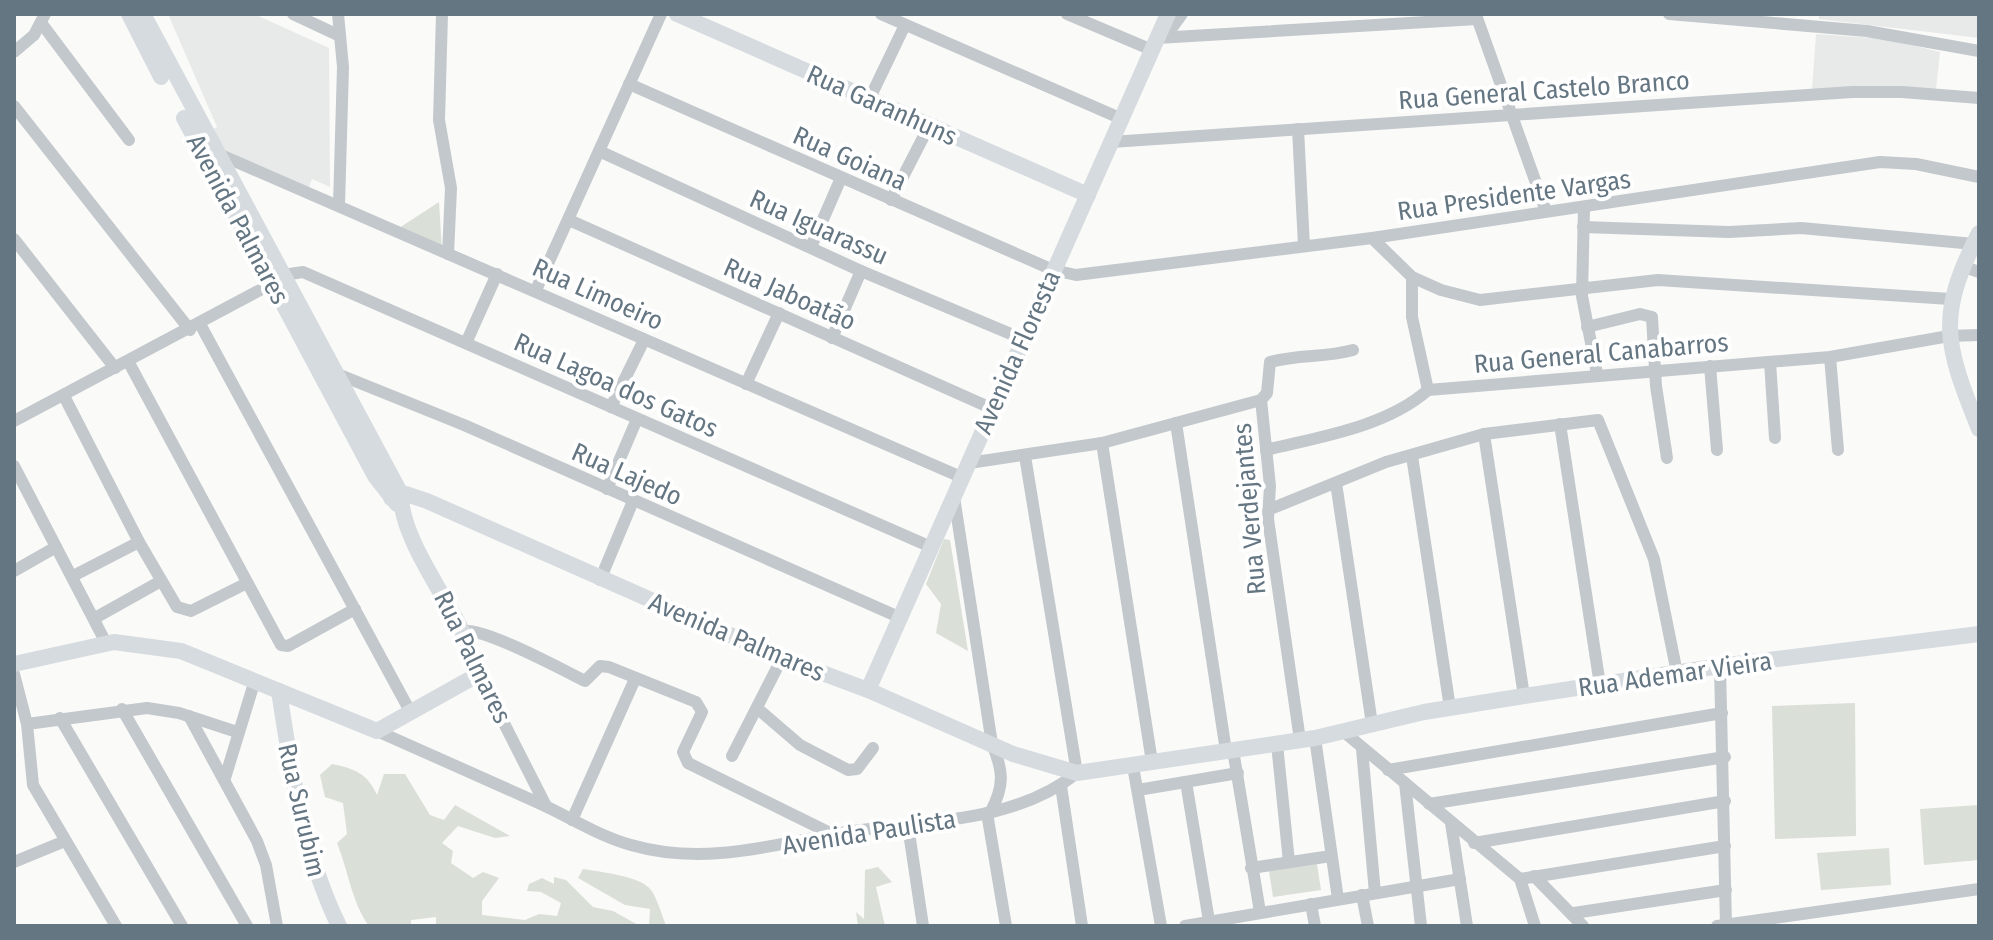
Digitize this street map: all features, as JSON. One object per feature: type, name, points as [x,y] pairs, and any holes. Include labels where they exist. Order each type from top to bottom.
[{"type":"main road","name":"Avenida Palmares","points":[[129,14],[397,500]]},
{"type":"main road","name":"Avenida Palmares","points":[[143,14],[278,281],[335,373],[397,500]]},
{"type":"main road","name":"Rua Garanhuns","points":[[677,14],[1088,195]]},
{"type":"main road","name":"Avenida Floresta","points":[[868,690],[1168,14]]},
{"type":"main road","points":[[1976,238],[1950,299],[1949,336],[1976,410],[1979,429]]},
{"type":"main road","name":"Avenida Palmares","points":[[397,500],[439,506],[600,580],[782,658],[868,690],[992,744],[1077,773]]},
{"type":"main road","name":"Rua Palmares","points":[[397,500],[462,631],[479,674]]},
{"type":"main road","name":"Rua Ademar Vieira","points":[[1372,724],[1450,708],[1720,666],[1979,634]]},
{"type":"main road","name":"Avenida Paulista","points":[[14,664],[106,643],[181,651],[377,731]]},
{"type":"main road","points":[[377,731],[479,674]]},
{"type":"main road","name":"Rua Surubim","points":[[279,691],[286,743],[314,871],[339,926]]},
{"type":"main road","points":[[1077,773],[1277,744],[1372,724]]},
{"type":"street","points":[[293,14],[340,36]]},
{"type":"street","points":[[338,14],[343,67],[339,205]]},
{"type":"street","points":[[442,14],[439,120],[451,200],[448,254]]},
{"type":"street","points":[[536,290],[661,14]]},
{"type":"street","points":[[881,14],[1122,119]]},
{"type":"street","points":[[1067,14],[1158,41],[1477,17],[1546,211]]},
{"type":"street","points":[[1158,41],[1182,14]]},
{"type":"street","points":[[1669,14],[1867,31],[1979,51]]},
{"type":"street","points":[[14,52],[43,19],[129,140]]},
{"type":"street","points":[[869,100],[905,25]]},
{"type":"street","name":"Rua Goiana","points":[[629,84],[1053,270]]},
{"type":"street","name":"Rua General Castelo Branco","points":[[1111,142],[1865,92],[1979,98]]},
{"type":"street","points":[[14,106],[195,327],[411,713]]},
{"type":"street","points":[[891,200],[929,126]]},
{"type":"street","points":[[1298,129],[1304,246]]},
{"type":"street","name":"Rua Iguarassu","points":[[599,151],[861,271],[1023,339]]},
{"type":"street","name":"Rua Limoeiro","points":[[215,153],[536,290],[746,384],[965,470]]},
{"type":"street","name":"Rua Presidente Vargas","points":[[1053,270],[1087,275],[1372,238],[1880,162],[1916,164],[1979,177]]},
{"type":"street","points":[[811,247],[841,178]]},
{"type":"street","points":[[1584,207],[1582,289],[1597,374]]},
{"type":"street","name":"Rua Jaboatão","points":[[569,220],[993,409]]},
{"type":"street","points":[[1583,227],[1729,232],[1801,228],[1976,238]]},
{"type":"street","points":[[1372,238],[1412,277],[1441,290],[1480,300],[1658,280],[1950,299]]},
{"type":"street","points":[[14,239],[115,368]]},
{"type":"street","points":[[1962,266],[1979,272]]},
{"type":"street","points":[[832,338],[861,271]]},
{"type":"street","name":"Rua Lagoa dos Gatos","points":[[278,281],[294,273],[310,274],[931,547]]},
{"type":"street","points":[[466,343],[497,274]]},
{"type":"street","points":[[1412,277],[1412,317],[1428,390]]},
{"type":"street","points":[[14,421],[278,281]]},
{"type":"street","points":[[746,384],[779,313]]},
{"type":"street","points":[[1587,327],[1640,314],[1652,317],[1667,458]]},
{"type":"street","name":"Rua General Canabarros","points":[[1266,450],[1384,416],[1415,402],[1428,390],[1830,357],[1949,336],[1979,335]]},
{"type":"street","points":[[611,407],[644,340]]},
{"type":"street","name":"Rua Verdejantes","points":[[1338,899],[1268,510],[1270,486],[1261,400],[1268,390],[1270,362],[1304,355],[1320,358],[1353,350]]},
{"type":"street","points":[[1830,357],[1838,450]]},
{"type":"street","points":[[128,361],[284,647],[355,609]]},
{"type":"street","points":[[1770,362],[1775,438]]},
{"type":"street","points":[[1710,366],[1717,450]]},
{"type":"street","name":"Rua Lajedo","points":[[335,373],[901,618]]},
{"type":"street","points":[[64,396],[139,542],[177,607],[188,612],[247,583]]},
{"type":"street","points":[[965,470],[1102,443],[1261,400]]},
{"type":"street","points":[[607,489],[637,419]]},
{"type":"street","points":[[1268,510],[1412,456],[1484,434],[1598,420],[1654,559],[1677,673]]},
{"type":"street","points":[[1176,423],[1260,912]]},
{"type":"street","points":[[1560,424],[1600,685]]},
{"type":"street","points":[[1484,434],[1524,696]]},
{"type":"street","points":[[1102,443],[1152,762]]},
{"type":"street","points":[[1025,456],[1077,773]]},
{"type":"street","points":[[1412,456],[1450,708]]},
{"type":"street","points":[[14,466],[106,643]]},
{"type":"street","points":[[1336,483],[1372,724]]},
{"type":"street","points":[[954,497],[992,744],[1002,772],[1000,791],[989,812],[1006,926]]},
{"type":"street","points":[[600,580],[633,501]]},
{"type":"street","points":[[73,576],[139,542]]},
{"type":"street","points":[[14,571],[56,547]]},
{"type":"street","points":[[95,618],[161,581]]},
{"type":"street","points":[[462,631],[472,629],[585,681],[604,666],[700,705],[700,717],[683,752],[688,763],[832,834]]},
{"type":"street","points":[[732,756],[782,658]]},
{"type":"street","points":[[1720,666],[1725,757],[1726,890],[1723,925],[1979,889]]},
{"type":"street","points":[[14,674],[27,724],[33,785],[116,926]]},
{"type":"street","name":"Rua Palmares","points":[[479,674],[546,806]]},
{"type":"street","points":[[572,820],[635,679]]},
{"type":"street","points":[[225,778],[255,680]]},
{"type":"street","points":[[27,724],[147,708],[189,716],[237,732]]},
{"type":"street","points":[[757,708],[800,745],[848,770],[857,769],[873,748]]},
{"type":"street","points":[[122,709],[247,926]]},
{"type":"street","points":[[1388,770],[1722,713]]},
{"type":"street","points":[[189,716],[225,778],[262,855],[277,926]]},
{"type":"street","points":[[60,718],[182,926]]},
{"type":"street","name":"Avenida Paulista","points":[[377,731],[631,845],[700,855],[804,843],[832,834],[908,826],[989,812],[1061,786],[1077,773]]},
{"type":"street","points":[[1344,732],[1520,879],[1535,926]]},
{"type":"street","points":[[1277,744],[1289,862]]},
{"type":"street","points":[[1362,749],[1368,926]]},
{"type":"street","points":[[1429,804],[1725,757]]},
{"type":"street","points":[[1133,766],[1161,926]]},
{"type":"street","points":[[1138,790],[1238,773]]},
{"type":"street","points":[[1186,782],[1209,921]]},
{"type":"street","points":[[1405,783],[1421,926]]},
{"type":"street","points":[[1061,786],[1082,926]]},
{"type":"street","points":[[1474,843],[1725,801]]},
{"type":"street","points":[[1451,823],[1467,926]]},
{"type":"street","points":[[908,826],[923,926]]},
{"type":"street","points":[[14,862],[65,841]]},
{"type":"street","points":[[1520,879],[1725,846]]},
{"type":"street","points":[[1251,868],[1331,856]]},
{"type":"street","points":[[1534,876],[1574,913],[1583,926]]},
{"type":"street","points":[[1185,926],[1460,879]]},
{"type":"street","points":[[1574,913],[1726,890]]},
{"type":"street","points":[[1311,904],[1315,926]]},
{"type":"shaded area","points":[[168,14],[254,14],[329,48],[330,187],[312,179],[308,190],[230,157],[212,130],[217,127]]},
{"type":"shaded area","points":[[1819,14],[1979,14],[1979,38],[1819,19]]},
{"type":"shaded area","points":[[1816,34],[1887,39],[1940,52],[1936,89],[1812,89]]},
{"type":"shaded area","points":[[439,202],[442,251],[396,230]]},
{"type":"shaded area","points":[[944,539],[950,540],[968,651],[936,633],[941,604],[926,584]]},
{"type":"shaded area","points":[[1855,703],[1856,836],[1775,839],[1772,706]]},
{"type":"shaded area","points":[[332,764],[359,773],[377,795],[384,774],[405,774],[430,815],[444,820],[455,805],[510,836],[495,838],[458,826],[442,843],[453,851],[451,863],[473,878],[483,872],[499,878],[482,901],[482,915],[525,920],[539,914],[557,916],[561,903],[541,892],[527,891],[529,884],[542,878],[554,884],[554,877],[566,880],[593,907],[613,911],[640,926],[436,926],[436,917],[411,920],[411,926],[369,926],[354,897],[337,843],[347,834],[343,803],[325,797],[320,775]]},
{"type":"shaded area","points":[[1979,805],[1979,860],[1924,865],[1920,809]]},
{"type":"shaded area","points":[[1889,848],[1891,885],[1821,890],[1817,853]]},
{"type":"shaded area","points":[[1317,864],[1321,890],[1273,897],[1269,871]]},
{"type":"shaded area","points":[[878,867],[892,882],[876,887],[885,926],[858,926],[856,912],[864,919],[865,870]]},
{"type":"shaded area","points":[[583,869],[620,875],[646,885],[655,897],[666,926],[649,926],[650,909],[625,905],[578,878]]}]
